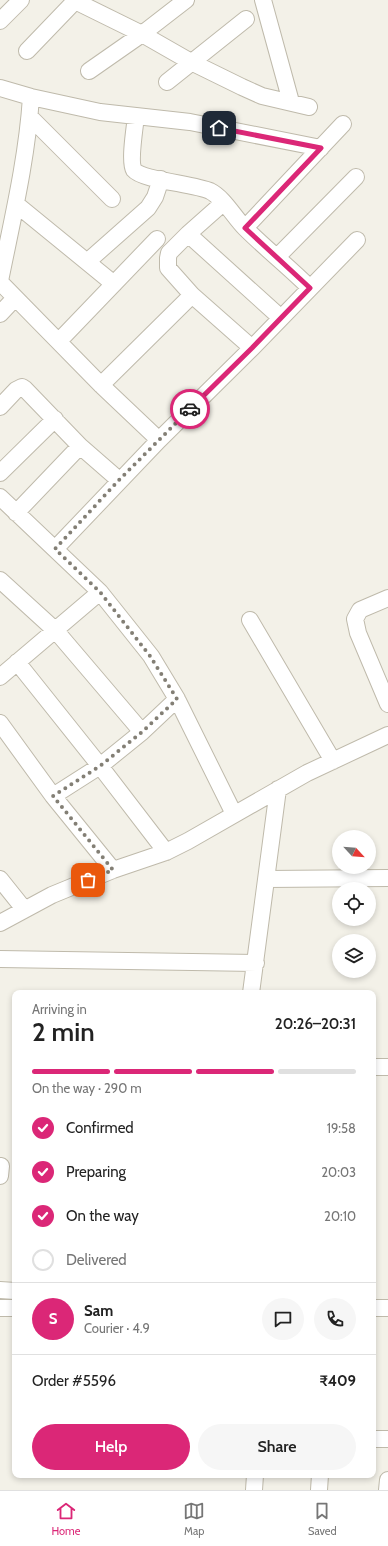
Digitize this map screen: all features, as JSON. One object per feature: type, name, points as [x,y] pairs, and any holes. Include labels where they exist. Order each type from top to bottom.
[{"type":"street","points":[[27,51],[74,0],[251,92],[309,107]]},
{"type":"street","points":[[88,71],[142,34],[186,0]]},
{"type":"street","points":[[263,0],[291,102]]},
{"type":"street","points":[[0,21],[15,2]]},
{"type":"street","points":[[167,82],[246,19]]},
{"type":"street","points":[[0,88],[31,97],[100,112],[190,122],[321,148]]},
{"type":"street","points":[[31,97],[30,117],[16,204],[0,282],[101,385],[159,440]]},
{"type":"street","points":[[136,116],[133,166],[138,173],[208,190],[214,193],[245,228],[310,288]]},
{"type":"street","points":[[30,117],[112,199]]},
{"type":"street","points":[[245,228],[343,124]]},
{"type":"street","points":[[278,257],[356,176]]},
{"type":"street","points":[[87,262],[148,208],[155,197],[161,179]]},
{"type":"street","points":[[223,203],[169,253],[168,268],[192,295],[252,348]]},
{"type":"street","points":[[16,204],[114,284]]},
{"type":"street","points":[[188,234],[281,318]]},
{"type":"street","points":[[59,341],[157,239]]},
{"type":"street","points":[[55,549],[119,480],[252,348],[357,240]]},
{"type":"street","points":[[101,385],[192,295]]},
{"type":"street","points":[[0,314],[15,298]]},
{"type":"street","points":[[0,407],[16,390],[22,387],[28,391],[80,446],[119,480]]},
{"type":"street","points":[[0,473],[54,419]]},
{"type":"street","points":[[16,513],[80,446]]},
{"type":"street","points":[[0,497],[100,592],[150,656],[177,699],[234,814]]},
{"type":"street","points":[[0,581],[56,631],[142,732]]},
{"type":"street","points":[[0,677],[56,631],[100,592]]},
{"type":"street","points":[[388,598],[360,610],[355,619],[358,633],[388,704]]},
{"type":"street","points":[[250,620],[332,761]]},
{"type":"street","points":[[17,662],[166,852]]},
{"type":"street","points":[[53,796],[100,766],[142,732],[177,699]]},
{"type":"street","points":[[0,723],[53,796],[113,870]]},
{"type":"street","points":[[0,923],[52,895],[113,870],[166,852],[278,789],[332,761],[388,735]]},
{"type":"street","points":[[252,990],[278,789]]},
{"type":"street","points":[[267,879],[388,878]]},
{"type":"street","points":[[0,879],[24,909]]},
{"type":"street","points":[[0,960],[256,963]]},
{"type":"street","points":[[376,1067],[388,1067]]},
{"type":"street","points":[[0,1290],[12,1291]]},
{"type":"street","points":[[0,1300],[12,1301]]},
{"type":"street","points":[[0,1308],[12,1308]]},
{"type":"street","points":[[376,1308],[388,1308]]},
{"type":"street","points":[[376,1439],[388,1439]]},
{"type":"street","points":[[254,1490],[255,1478]]},
{"type":"street","points":[[319,1490],[320,1478]]},
{"type":"street","points":[[388,1480],[388,1490]]},
{"type":"way so far","points":[[88,880],[113,870],[53,796],[100,766],[142,732],[177,699],[150,656],[100,592],[55,549],[119,480],[190,409]]},
{"type":"route","points":[[190,409],[310,288],[245,228],[321,148],[219,128]]}]
